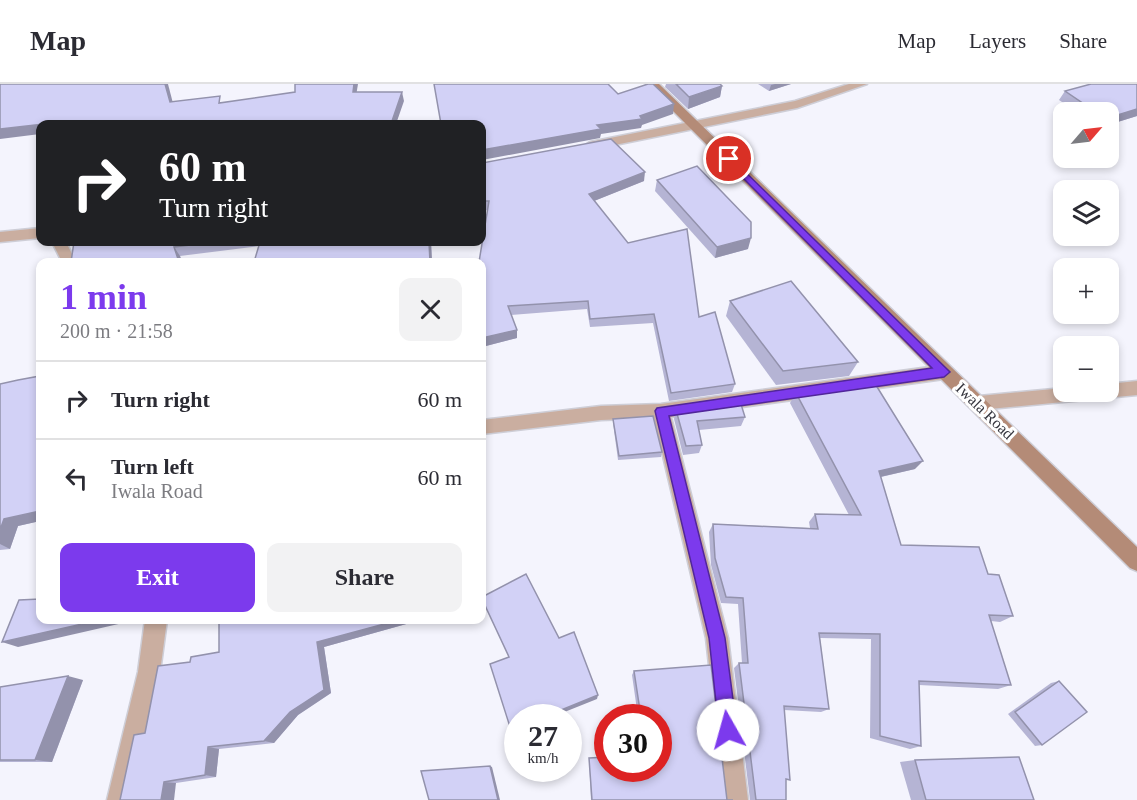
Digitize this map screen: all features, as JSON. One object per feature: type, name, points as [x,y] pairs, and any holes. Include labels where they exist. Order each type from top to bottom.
[{"type":"street","name":"Iwala Road","points":[[652,84],[944,372],[979,403],[1137,561]]},
{"type":"street","points":[[580,148],[797,104],[861,84]]},
{"type":"street","points":[[0,237],[36,233]]},
{"type":"street","points":[[486,427],[602,413],[662,411],[944,372]]},
{"type":"street","points":[[1119,390],[1137,388]]},
{"type":"street","points":[[979,403],[1053,396]]},
{"type":"street","points":[[662,411],[717,638],[736,800]]},
{"type":"street","points":[[119,800],[149,672],[155,624]]},
{"type":"building","points":[[0,84],[165,84],[170,102],[220,96],[219,103],[295,92],[295,84],[354,84],[353,92],[402,92],[392,120],[36,120],[36,125],[0,129]]},
{"type":"building","points":[[434,84],[608,84],[618,94],[653,84],[674,104],[640,116],[642,119],[597,125],[601,129],[486,149],[486,120],[440,120]]},
{"type":"building","points":[[676,84],[720,84],[722,86],[689,97]]},
{"type":"building","points":[[1091,84],[1137,84],[1137,109],[1119,115],[1119,102],[1081,102],[1065,91]]},
{"type":"building","points":[[611,139],[645,172],[589,194],[628,243],[687,229],[699,317],[715,312],[735,384],[671,393],[654,314],[590,319],[588,301],[508,306],[517,330],[486,337],[486,258],[480,258],[482,246],[486,246],[489,201],[486,201],[486,162]]},
{"type":"building","points":[[697,166],[751,222],[751,238],[717,247],[657,180]]},
{"type":"building","points":[[73,246],[182,246],[174,247],[178,258],[72,258]]},
{"type":"building","points":[[259,246],[429,246],[430,258],[255,258]]},
{"type":"building","points":[[791,281],[858,362],[783,371],[730,301]]},
{"type":"building","points":[[36,377],[36,512],[4,519],[0,530],[0,384]]},
{"type":"building","points":[[874,382],[923,461],[879,471],[901,545],[979,547],[988,574],[999,575],[1013,616],[989,615],[1011,685],[919,681],[921,746],[880,736],[880,634],[819,633],[829,709],[784,706],[790,780],[786,779],[786,800],[756,800],[739,663],[748,663],[743,598],[726,597],[715,558],[713,524],[818,529],[815,514],[861,515],[796,393]]},
{"type":"building","points":[[740,401],[745,417],[697,421],[702,445],[686,446],[676,410]]},
{"type":"building","points":[[653,416],[662,452],[619,456],[613,419]]},
{"type":"building","points":[[526,574],[559,638],[574,632],[598,695],[576,704],[504,704],[504,708],[490,664],[509,657],[486,608],[486,595]]},
{"type":"building","points":[[36,599],[36,624],[82,624],[2,642],[19,600]]},
{"type":"building","points":[[219,624],[384,624],[317,642],[324,690],[290,712],[264,741],[208,747],[205,775],[164,782],[161,800],[120,800],[134,735],[145,733],[158,666],[190,662],[191,657],[219,652]]},
{"type":"building","points":[[711,665],[727,800],[592,800],[589,758],[594,758],[594,782],[672,782],[672,704],[639,704],[634,671]]},
{"type":"building","points":[[68,676],[35,760],[0,760],[0,687]]},
{"type":"building","points":[[1059,681],[1087,712],[1042,745],[1015,712]]},
{"type":"building","points":[[1019,757],[1034,800],[926,800],[915,760]]},
{"type":"building","points":[[490,766],[498,800],[429,800],[421,771]]},
{"type":"route","points":[[728,730],[717,638],[662,411],[944,372],[729,159]]}]
